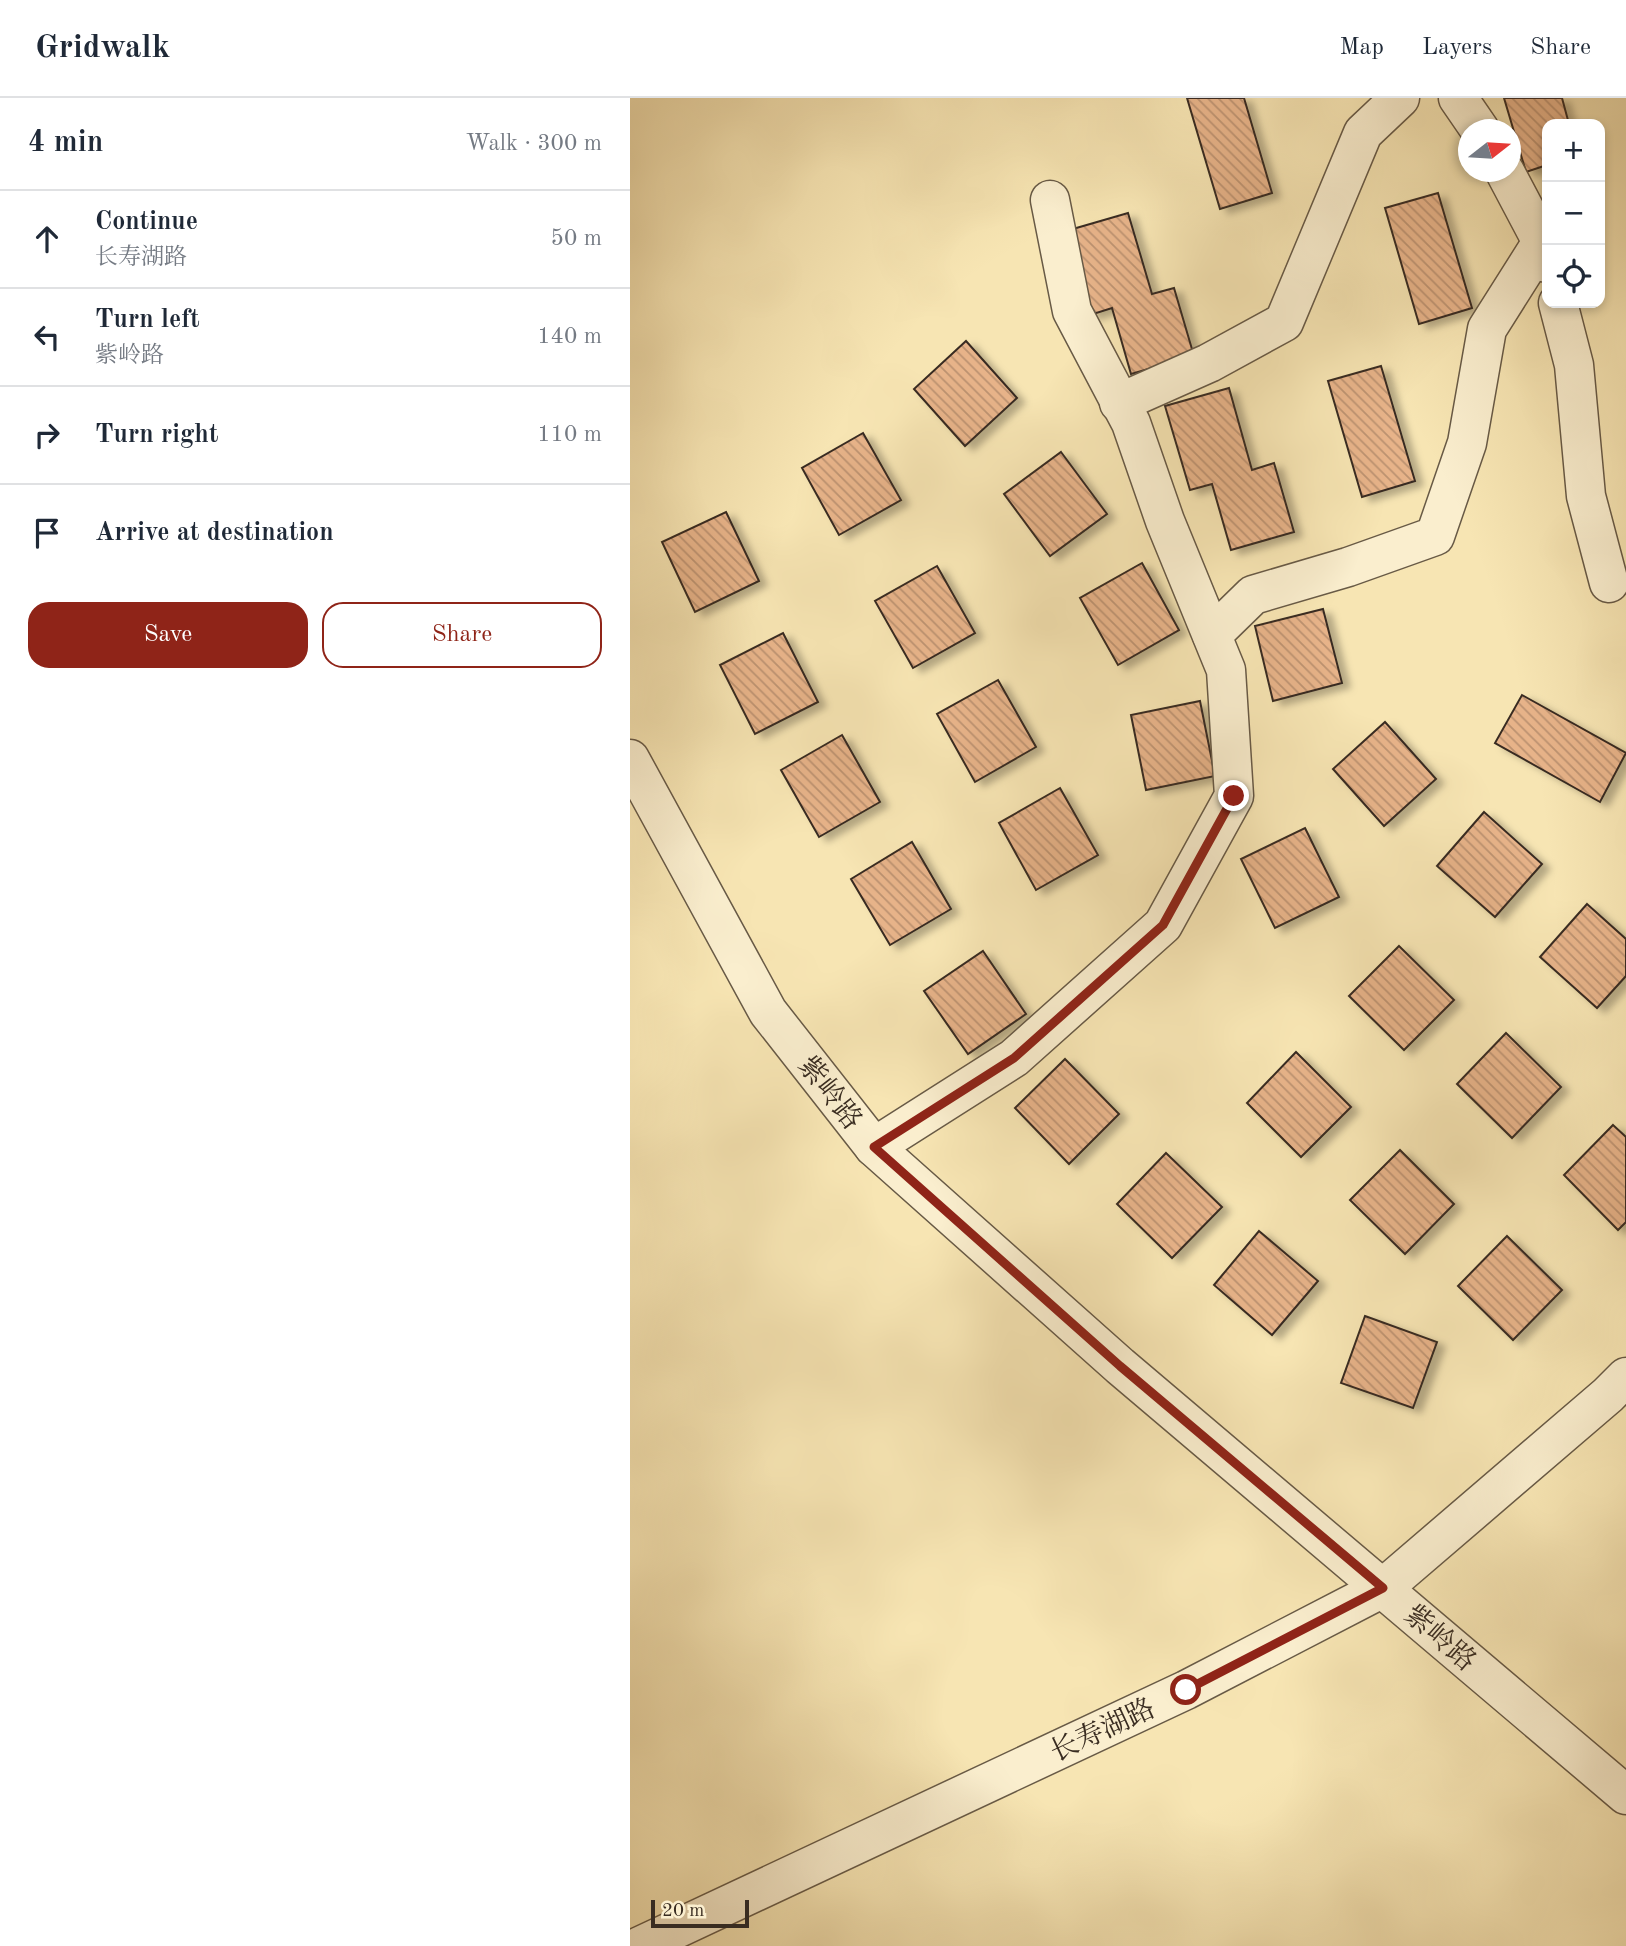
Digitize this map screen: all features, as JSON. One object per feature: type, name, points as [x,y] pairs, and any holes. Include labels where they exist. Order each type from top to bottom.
[{"type":"street","points":[[1119,403],[1209,363],[1284,322],[1363,133],[1400,98]]},
{"type":"street","points":[[1458,98],[1472,119]]},
{"type":"street","points":[[1510,182],[1542,246]]},
{"type":"street","points":[[874,1147],[1014,1058],[1163,925],[1234,796],[1226,670],[1165,521],[1131,423],[1072,311],[1050,200]]},
{"type":"street","points":[[1212,635],[1252,595],[1348,567],[1435,536],[1467,443],[1487,330],[1542,256]]},
{"type":"street","points":[[1559,308],[1574,365],[1586,496],[1609,583]]},
{"type":"street","name":"紫岭路","points":[[630,759],[768,1012],[874,1147],[1120,1366],[1626,1795]]},
{"type":"street","name":"长寿湖路","points":[[640,1946],[1186,1690],[1383,1588],[1626,1377]]},
{"type":"building","points":[[1187,98],[1244,98],[1272,193],[1220,209]]},
{"type":"building","points":[[1504,98],[1562,98],[1568,119],[1542,119],[1542,167],[1526,172],[1521,155],[1521,119],[1510,119]]},
{"type":"building","points":[[1438,193],[1472,308],[1419,324],[1385,208]]},
{"type":"building","points":[[1128,213],[1152,294],[1174,288],[1194,356],[1131,374],[1112,308],[1090,315],[1066,231]]},
{"type":"building","points":[[966,341],[1017,398],[965,446],[914,389]]},
{"type":"building","points":[[1381,366],[1415,481],[1362,497],[1328,381]]},
{"type":"building","points":[[1229,388],[1252,470],[1274,463],[1294,532],[1231,550],[1212,484],[1190,490],[1165,406]]},
{"type":"building","points":[[863,433],[901,500],[839,535],[802,468]]},
{"type":"building","points":[[1061,452],[1107,514],[1050,556],[1004,494]]},
{"type":"building","points":[[726,512],[759,581],[695,612],[662,542]]},
{"type":"building","points":[[1142,563],[1179,630],[1118,665],[1080,598]]},
{"type":"building","points":[[937,566],[975,633],[913,668],[875,601]]},
{"type":"building","points":[[1323,609],[1342,683],[1273,701],[1255,626]]},
{"type":"building","points":[[783,633],[818,702],[755,734],[720,665]]},
{"type":"building","points":[[998,680],[1036,747],[975,782],[937,714]]},
{"type":"building","points":[[1522,695],[1626,753],[1600,802],[1495,743]]},
{"type":"building","points":[[1200,701],[1215,776],[1146,790],[1131,715]]},
{"type":"building","points":[[1385,722],[1436,779],[1384,826],[1333,769]]},
{"type":"building","points":[[842,735],[880,802],[819,837],[781,770]]},
{"type":"building","points":[[1060,788],[1098,855],[1036,890],[999,823]]},
{"type":"building","points":[[1484,812],[1542,864],[1495,917],[1437,866]]},
{"type":"building","points":[[1305,828],[1339,897],[1275,928],[1241,859]]},
{"type":"building","points":[[912,842],[951,909],[890,945],[851,879]]},
{"type":"building","points":[[1587,904],[1626,939],[1626,976],[1597,1008],[1540,957]]},
{"type":"building","points":[[1399,946],[1454,1000],[1404,1050],[1349,996]]},
{"type":"building","points":[[983,951],[1026,1014],[968,1054],[924,991]]},
{"type":"building","points":[[1506,1033],[1561,1087],[1512,1138],[1457,1084]]},
{"type":"building","points":[[1296,1052],[1351,1107],[1301,1157],[1247,1103]]},
{"type":"building","points":[[1065,1059],[1119,1114],[1069,1164],[1015,1108]]},
{"type":"building","points":[[1613,1125],[1626,1137],[1626,1222],[1618,1230],[1564,1175]]},
{"type":"building","points":[[1400,1150],[1454,1204],[1405,1254],[1350,1200]]},
{"type":"building","points":[[1166,1153],[1222,1207],[1172,1258],[1117,1204]]},
{"type":"building","points":[[1259,1231],[1318,1281],[1272,1335],[1214,1285]]},
{"type":"building","points":[[1507,1236],[1562,1290],[1513,1340],[1458,1286]]},
{"type":"building","points":[[1365,1316],[1437,1342],[1413,1408],[1341,1383]]},
{"type":"route","points":[[1186,1690],[1383,1588],[1120,1366],[874,1147],[1014,1058],[1163,925],[1234,796]]}]
